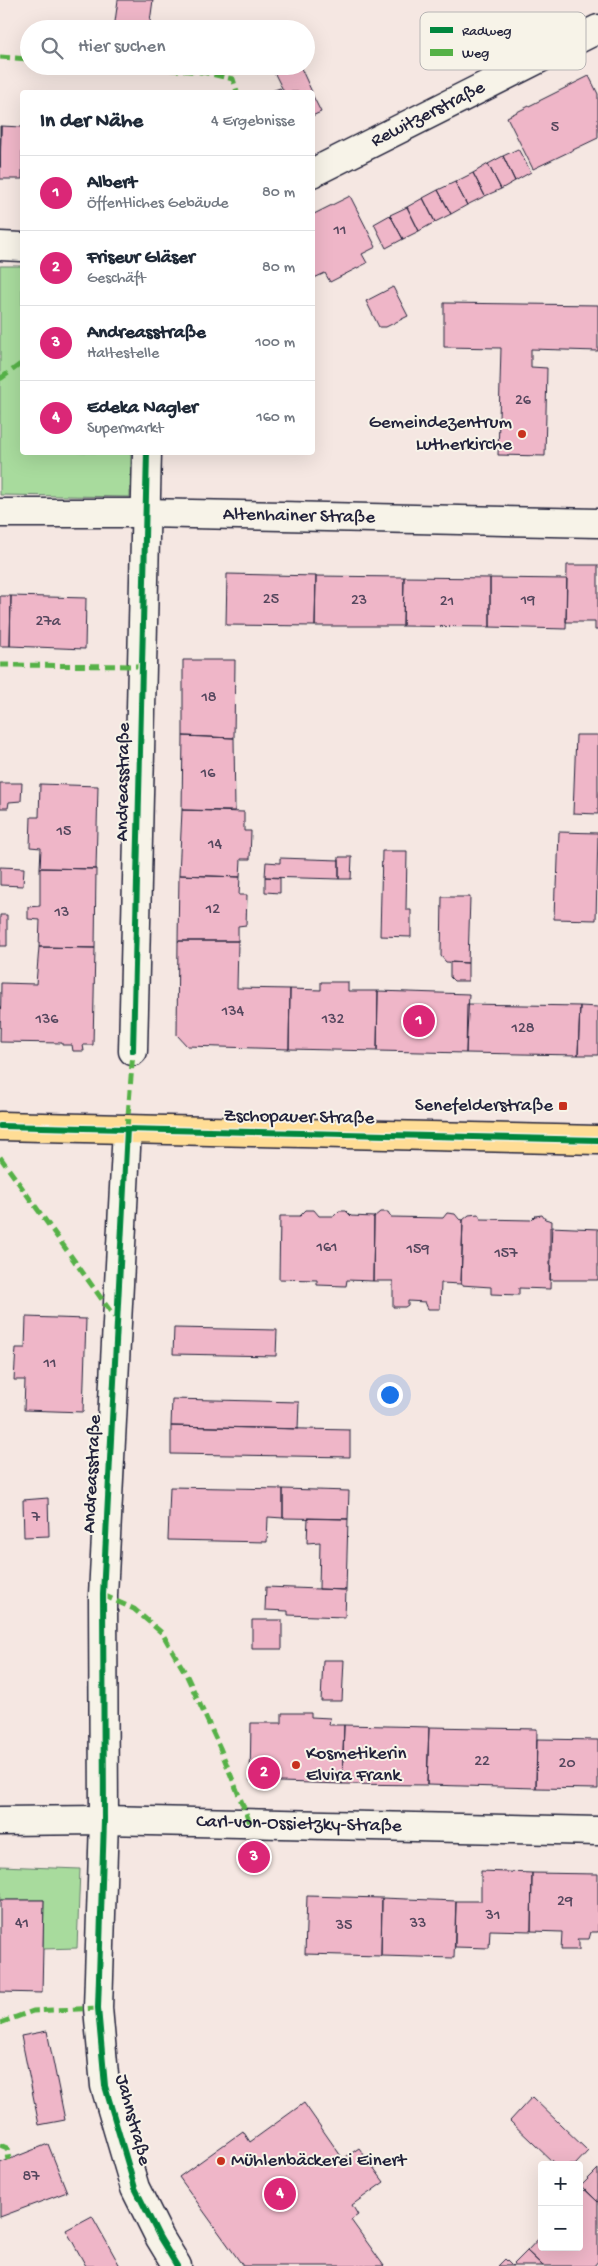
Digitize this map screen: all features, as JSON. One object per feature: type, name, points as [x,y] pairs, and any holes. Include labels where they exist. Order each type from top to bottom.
[{"type":"main road","name":"Zschopauer Straße","points":[[0,1126],[598,1140]]},
{"type":"street","name":"Rewitzerstraße","points":[[586,35],[598,29]]},
{"type":"street","name":"Rewitzerstraße","points":[[315,171],[517,70]]},
{"type":"street","points":[[0,246],[20,247]]},
{"type":"street","name":"Andreasstraße","points":[[133,1051],[147,455]]},
{"type":"street","name":"Altenhainer Straße","points":[[0,513],[145,513],[598,523]]},
{"type":"street","name":"Andreasstraße","points":[[104,1820],[103,1595],[127,1129]]},
{"type":"street","name":"Carl-von-Ossietzky-Straße","points":[[0,1821],[104,1820],[598,1830]]},
{"type":"street","name":"Jahnstraße","points":[[104,1820],[98,2008],[105,2086],[135,2188],[160,2238],[177,2266]]},
{"type":"green space","points":[[0,266],[20,266],[20,455],[131,455],[130,497],[0,495]]},
{"type":"green space","points":[[0,1866],[80,1869],[77,1948],[43,1949],[44,1900],[0,1900]]},
{"type":"building","points":[[118,0],[153,0],[150,20],[115,20]]},
{"type":"building","points":[[276,75],[304,75],[311,90],[283,90]]},
{"type":"building","points":[[589,76],[598,94],[598,138],[533,169],[507,117]]},
{"type":"building","points":[[315,100],[321,112],[315,115]]},
{"type":"building","points":[[0,126],[1,126],[0,167]]},
{"type":"building","points":[[1,126],[20,127],[20,179],[0,179]]},
{"type":"building","points":[[518,149],[531,172],[515,181],[503,156]]},
{"type":"building","points":[[503,156],[515,181],[501,189],[488,164]]},
{"type":"building","points":[[488,164],[501,189],[485,196],[473,173]]},
{"type":"building","points":[[473,173],[485,196],[467,205],[455,182]]},
{"type":"building","points":[[455,182],[467,205],[451,214],[438,190]]},
{"type":"building","points":[[438,190],[451,214],[435,222],[423,198]]},
{"type":"building","points":[[350,196],[376,247],[362,254],[367,263],[330,282],[325,273],[315,278],[315,214]]},
{"type":"building","points":[[423,198],[435,222],[419,231],[407,207]]},
{"type":"building","points":[[407,207],[419,231],[403,239],[390,215]]},
{"type":"building","points":[[390,215],[403,239],[386,248],[374,224]]},
{"type":"building","points":[[393,287],[408,316],[386,327],[379,327],[366,301]]},
{"type":"building","points":[[444,303],[598,305],[598,351],[531,349],[531,367],[547,368],[545,456],[498,455],[501,348],[444,347]]},
{"type":"building","points":[[567,565],[598,565],[598,630],[595,630],[595,622],[566,622]]},
{"type":"building","points":[[227,574],[316,576],[315,626],[226,625]]},
{"type":"building","points":[[316,576],[404,577],[403,626],[315,626]]},
{"type":"building","points":[[404,577],[490,578],[490,627],[403,626]]},
{"type":"building","points":[[490,578],[567,579],[566,629],[490,627]]},
{"type":"building","points":[[0,596],[11,596],[10,646],[0,646]]},
{"type":"building","points":[[11,596],[86,598],[85,649],[10,646]]},
{"type":"building","points":[[183,660],[235,660],[234,738],[183,736]]},
{"type":"building","points":[[576,735],[598,735],[598,814],[573,813]]},
{"type":"building","points":[[183,736],[234,738],[235,811],[182,810]]},
{"type":"building","points":[[0,783],[22,783],[21,801],[9,802],[8,808],[0,808]]},
{"type":"building","points":[[40,784],[98,786],[96,869],[40,868],[41,848],[30,847],[31,817],[39,817]]},
{"type":"building","points":[[182,810],[244,812],[244,831],[251,831],[250,859],[241,859],[240,877],[179,875]]},
{"type":"building","points":[[559,832],[598,833],[596,920],[554,919]]},
{"type":"building","points":[[382,851],[407,851],[406,910],[411,910],[411,937],[380,936]]},
{"type":"building","points":[[339,857],[352,857],[351,879],[339,879]]},
{"type":"building","points":[[280,858],[339,860],[339,879],[265,877],[266,862],[280,863]]},
{"type":"building","points":[[0,867],[24,868],[23,886],[0,885]]},
{"type":"building","points":[[40,868],[96,869],[95,948],[39,947],[40,920],[28,919],[28,907],[40,906]]},
{"type":"building","points":[[179,875],[240,877],[239,895],[247,895],[246,925],[238,926],[238,941],[178,941]]},
{"type":"building","points":[[265,877],[280,878],[280,893],[265,892]]},
{"type":"building","points":[[442,897],[470,897],[468,963],[446,962],[441,956]]},
{"type":"building","points":[[0,915],[7,915],[7,946],[0,946]]},
{"type":"building","points":[[178,941],[238,941],[237,988],[290,989],[289,1049],[187,1046],[177,1035]]},
{"type":"building","points":[[39,947],[95,948],[93,1045],[83,1045],[84,1051],[73,1051],[72,1045],[62,1045],[62,1043],[0,1042],[1,983],[36,984]]},
{"type":"building","points":[[450,962],[468,963],[468,981],[454,981],[450,977]]},
{"type":"building","points":[[321,982],[348,982],[348,991],[378,991],[377,1051],[289,1049],[290,989],[321,990]]},
{"type":"building","points":[[378,991],[469,994],[466,1053],[377,1051]]},
{"type":"building","points":[[467,1004],[580,1006],[578,1055],[466,1053]]},
{"type":"building","points":[[580,1006],[598,1007],[598,1055],[578,1055]]},
{"type":"building","points":[[306,1210],[314,1210],[319,1216],[334,1216],[339,1211],[346,1211],[351,1216],[374,1217],[373,1281],[347,1280],[346,1286],[317,1285],[317,1280],[279,1279],[280,1216],[300,1216]]},
{"type":"building","points":[[380,1212],[388,1212],[391,1217],[443,1218],[447,1213],[455,1214],[459,1219],[463,1220],[461,1284],[441,1283],[440,1309],[428,1309],[425,1302],[408,1301],[408,1305],[405,1307],[393,1307],[393,1281],[373,1281],[374,1217]]},
{"type":"building","points":[[478,1214],[481,1219],[531,1220],[535,1216],[542,1215],[545,1219],[552,1221],[550,1289],[519,1288],[519,1295],[491,1294],[491,1287],[461,1285],[463,1220],[469,1215]]},
{"type":"building","points":[[550,1227],[598,1229],[598,1280],[550,1280]]},
{"type":"building","points":[[26,1317],[86,1319],[83,1412],[24,1410],[25,1380],[14,1380],[16,1348],[25,1348]]},
{"type":"building","points":[[174,1328],[277,1330],[276,1356],[173,1354]]},
{"type":"building","points":[[172,1399],[299,1402],[298,1429],[171,1426]]},
{"type":"building","points":[[171,1426],[350,1430],[350,1457],[171,1454]]},
{"type":"building","points":[[170,1487],[283,1489],[283,1518],[268,1517],[267,1542],[168,1540]]},
{"type":"building","points":[[283,1489],[349,1491],[348,1519],[283,1518]]},
{"type":"building","points":[[48,1498],[49,1536],[24,1537],[23,1500]]},
{"type":"building","points":[[308,1518],[348,1519],[346,1590],[319,1589],[320,1542],[307,1543]]},
{"type":"building","points":[[266,1587],[346,1590],[345,1617],[288,1615],[288,1611],[265,1610]]},
{"type":"building","points":[[252,1620],[282,1620],[282,1649],[252,1649]]},
{"type":"building","points":[[323,1660],[344,1660],[342,1701],[321,1701]]},
{"type":"building","points":[[282,1713],[311,1713],[311,1717],[330,1718],[329,1725],[344,1725],[342,1784],[250,1781],[251,1723],[282,1723]]},
{"type":"building","points":[[344,1725],[429,1727],[427,1785],[342,1784]]},
{"type":"building","points":[[429,1727],[537,1729],[536,1788],[427,1785]]},
{"type":"building","points":[[537,1739],[598,1740],[598,1789],[536,1788]]},
{"type":"building","points":[[481,1871],[532,1873],[531,1931],[490,1930],[489,1948],[455,1947],[456,1901],[481,1901]]},
{"type":"building","points":[[532,1873],[598,1874],[598,1932],[591,1932],[589,1939],[577,1939],[579,1950],[561,1950],[562,1932],[531,1931]]},
{"type":"building","points":[[307,1896],[382,1898],[381,1956],[305,1954]]},
{"type":"building","points":[[382,1898],[456,1901],[454,1958],[381,1956]]},
{"type":"building","points":[[0,1900],[44,1900],[42,1993],[0,1992]]},
{"type":"building","points":[[47,2031],[65,2120],[39,2125],[21,2036]]},
{"type":"building","points":[[532,2097],[588,2151],[579,2161],[552,2161],[510,2121]]},
{"type":"building","points":[[304,2103],[343,2159],[359,2148],[384,2182],[352,2205],[358,2215],[351,2220],[384,2266],[243,2266],[179,2177],[243,2131],[250,2142]]},
{"type":"building","points":[[48,2144],[67,2192],[0,2217],[0,2163]]},
{"type":"building","points":[[598,2169],[598,2202],[583,2188],[583,2184]]},
{"type":"building","points":[[585,2189],[598,2202],[598,2261],[594,2266],[543,2266],[527,2251],[538,2239],[538,2251],[583,2251],[583,2191]]},
{"type":"building","points":[[92,2216],[120,2266],[86,2266],[66,2230]]},
{"type":"building","points":[[527,2251],[543,2266],[512,2266]]},
{"type":"building","points":[[505,2259],[512,2266],[498,2266]]},
{"type":"marked path","points":[[0,57],[20,58]]},
{"type":"marked path","points":[[216,75],[233,79],[236,90]]},
{"type":"marked path","points":[[0,379],[20,364]]},
{"type":"marked path","points":[[0,665],[141,666]]},
{"type":"marked path","points":[[127,1129],[133,1051]]},
{"type":"marked path","points":[[0,1157],[116,1319]]},
{"type":"marked path","points":[[103,1595],[134,1609],[162,1633],[186,1674],[220,1748],[250,1823]]},
{"type":"marked path","points":[[0,2023],[33,2011],[98,2008]]},
{"type":"marked path","points":[[0,2145],[7,2148],[9,2160]]},
{"type":"cycle path","points":[[133,1051],[147,455]]},
{"type":"cycle path","points":[[0,1126],[598,1140]]},
{"type":"cycle path","points":[[127,1129],[103,1595],[104,1820],[98,2008],[105,2086],[135,2188],[160,2238],[177,2266]]},
{"type":"place","name":"Gemeindezentrum Lutherkirche","points":[[522,434]]},
{"type":"place","name":"Albert","points":[[419,1021]]},
{"type":"place","name":"Senefelderstraße","points":[[563,1106]]},
{"type":"place","name":"Kosmetikerin Elvira Frank","points":[[296,1765]]},
{"type":"place","name":"Friseur Gläser","points":[[264,1773]]},
{"type":"place","name":"Andreasstraße","points":[[254,1857]]},
{"type":"place","name":"Mühlenbäckerei Einert","points":[[221,2161]]},
{"type":"place","name":"Edeka Nagler","points":[[280,2194]]}]
